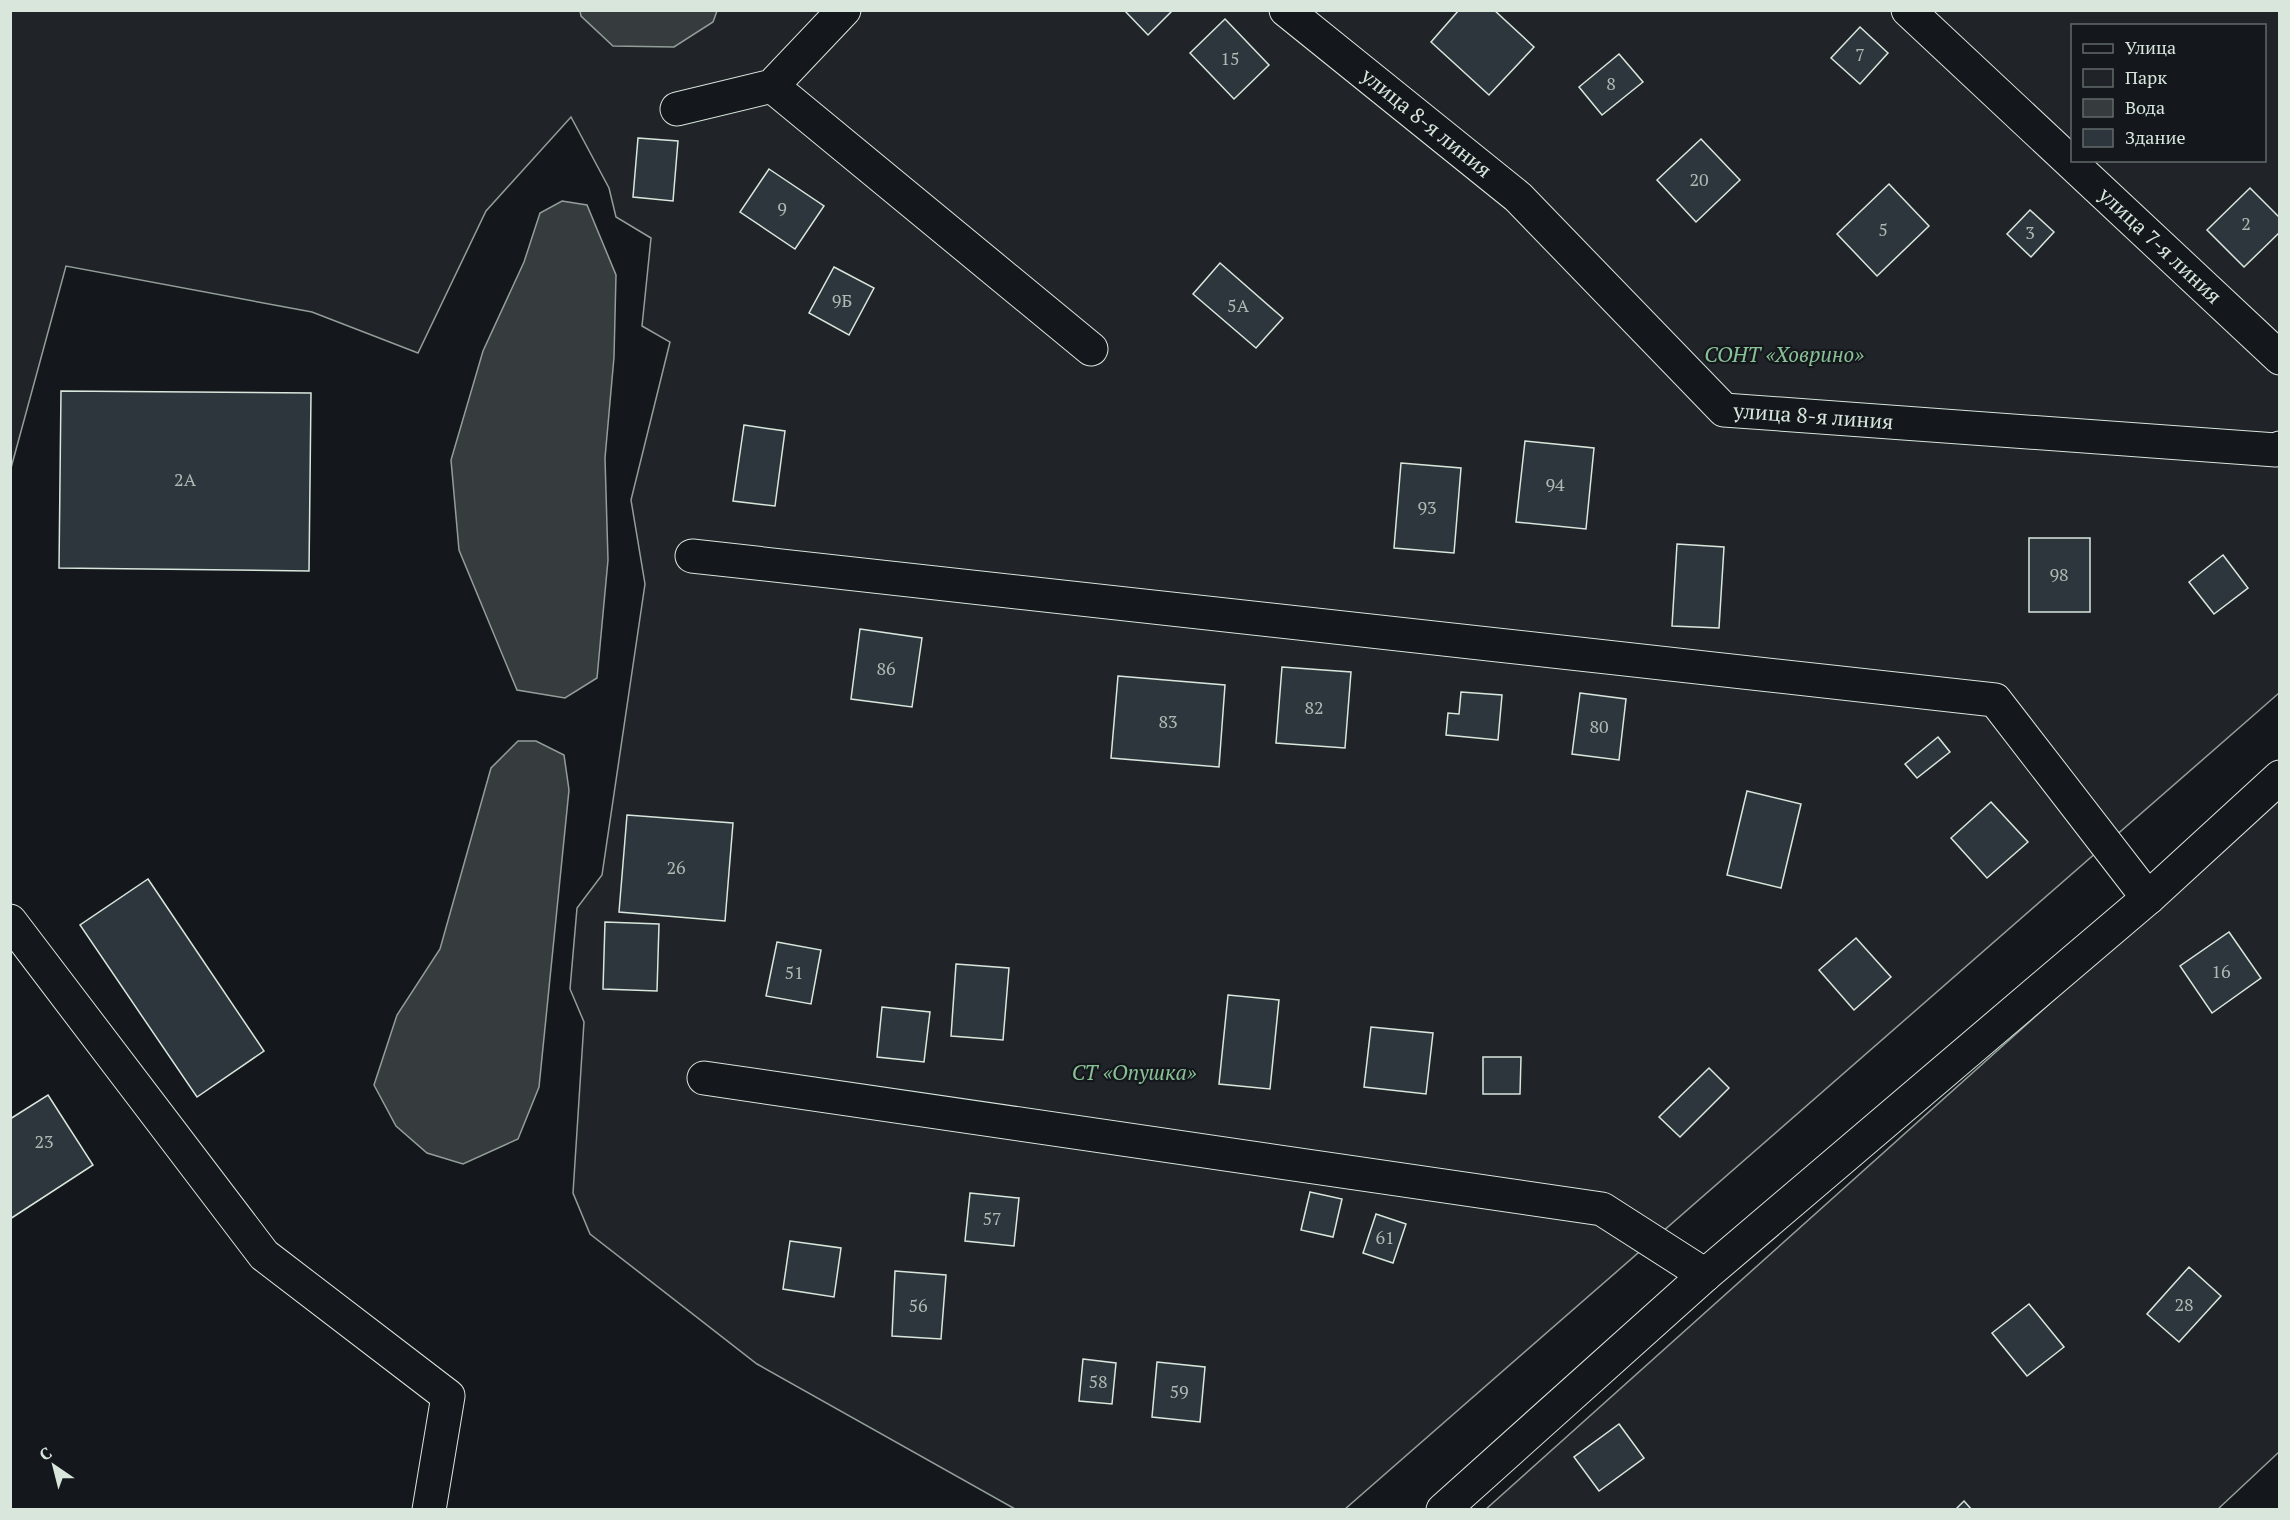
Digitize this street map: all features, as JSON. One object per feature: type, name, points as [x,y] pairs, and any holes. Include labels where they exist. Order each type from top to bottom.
[{"type":"street","points":[[677,109],[772,86],[844,10]]},
{"type":"street","name":"улица 8-я линия","points":[[1286,10],[1518,197],[1724,410],[2265,450],[2280,448]]},
{"type":"street","name":"улица 7-я линия","points":[[1908,10],[2280,358]]},
{"type":"street","points":[[772,86],[1091,349]]},
{"type":"street","points":[[692,556],[1995,700],[2148,898]]},
{"type":"street","points":[[1443,1509],[1705,1275],[2148,898],[2280,777]]},
{"type":"street","points":[[10,921],[264,1256],[447,1396],[429,1509]]},
{"type":"street","points":[[704,1077],[1602,1209],[1705,1275]]},
{"type":"green space","points":[[11,11],[2279,11],[2279,693],[1345,1509],[1015,1509],[757,1364],[590,1234],[573,1193],[584,1022],[570,989],[577,908],[602,875],[645,584],[631,500],[670,342],[642,326],[651,238],[616,217],[609,188],[571,117],[486,211],[418,353],[312,312],[66,266],[11,468]]},
{"type":"green space","points":[[2279,798],[2279,1452],[2218,1509],[1485,1510]]},
{"type":"water","points":[[580,10],[717,11],[713,22],[674,47],[613,46],[581,16]]},
{"type":"water","points":[[562,201],[587,205],[616,275],[614,357],[605,458],[608,560],[597,678],[565,698],[517,690],[459,550],[451,460],[483,351],[524,262],[540,213]]},
{"type":"water","points":[[518,741],[536,741],[564,755],[569,790],[539,1087],[518,1139],[463,1164],[427,1153],[396,1126],[374,1085],[397,1015],[440,949],[491,768]]},
{"type":"building","points":[[1124,10],[1173,10],[1148,35]]},
{"type":"building","points":[[1459,10],[1494,10],[1534,47],[1489,95],[1431,42]]},
{"type":"building","points":[[1225,19],[1269,65],[1234,99],[1190,53]]},
{"type":"building","points":[[1860,27],[1888,53],[1860,84],[1831,58]]},
{"type":"building","points":[[1619,54],[1643,82],[1602,115],[1579,87]]},
{"type":"building","points":[[638,138],[678,141],[673,201],[633,197]]},
{"type":"building","points":[[1701,139],[1740,180],[1696,222],[1657,180]]},
{"type":"building","points":[[769,169],[824,206],[795,249],[740,212]]},
{"type":"building","points":[[1889,184],[1929,226],[1877,276],[1837,234]]},
{"type":"building","points":[[2250,188],[2280,218],[2280,232],[2244,267],[2207,230]]},
{"type":"building","points":[[2030,210],[2054,232],[2031,257],[2007,234]]},
{"type":"building","points":[[1220,263],[1283,318],[1256,348],[1193,294]]},
{"type":"building","points":[[834,267],[874,288],[849,335],[809,313]]},
{"type":"building","points":[[61,391],[311,393],[309,571],[59,568]]},
{"type":"building","points":[[744,425],[785,431],[775,506],[733,501]]},
{"type":"building","points":[[1525,441],[1594,448],[1586,529],[1516,522]]},
{"type":"building","points":[[1401,463],[1461,468],[1454,553],[1394,548]]},
{"type":"building","points":[[2029,538],[2090,538],[2090,612],[2029,612]]},
{"type":"building","points":[[1677,544],[1724,547],[1719,628],[1672,626]]},
{"type":"building","points":[[2223,555],[2248,588],[2214,614],[2189,582]]},
{"type":"building","points":[[860,629],[922,638],[912,707],[851,699]]},
{"type":"building","points":[[1282,667],[1351,672],[1345,748],[1276,743]]},
{"type":"building","points":[[1118,676],[1225,685],[1219,767],[1111,758]]},
{"type":"building","points":[[1461,692],[1502,695],[1498,740],[1446,735],[1448,713],[1459,714]]},
{"type":"building","points":[[1580,693],[1626,699],[1619,760],[1572,754]]},
{"type":"building","points":[[1938,737],[1950,752],[1917,778],[1905,764]]},
{"type":"building","points":[[1747,791],[1801,804],[1781,888],[1727,875]]},
{"type":"building","points":[[1991,802],[2028,842],[1987,878],[1951,838]]},
{"type":"building","points":[[627,815],[733,823],[725,921],[619,912]]},
{"type":"building","points":[[148,879],[264,1051],[197,1097],[80,925]]},
{"type":"building","points":[[605,922],[659,924],[657,991],[603,989]]},
{"type":"building","points":[[2229,932],[2261,978],[2212,1013],[2180,966]]},
{"type":"building","points":[[1856,938],[1891,977],[1854,1010],[1819,970]]},
{"type":"building","points":[[777,942],[821,950],[811,1004],[766,996]]},
{"type":"building","points":[[956,964],[1009,968],[1003,1040],[951,1036]]},
{"type":"building","points":[[1228,995],[1279,1000],[1270,1089],[1219,1084]]},
{"type":"building","points":[[882,1007],[930,1012],[924,1062],[877,1057]]},
{"type":"building","points":[[1371,1027],[1433,1033],[1426,1094],[1364,1087]]},
{"type":"building","points":[[1483,1057],[1521,1057],[1520,1094],[1483,1094]]},
{"type":"building","points":[[1709,1068],[1729,1088],[1680,1137],[1659,1117]]},
{"type":"building","points":[[48,1095],[93,1165],[10,1219],[10,1119]]},
{"type":"building","points":[[1310,1192],[1342,1199],[1333,1237],[1301,1230]]},
{"type":"building","points":[[970,1193],[1019,1198],[1014,1246],[965,1241]]},
{"type":"building","points":[[1376,1214],[1406,1224],[1393,1263],[1363,1253]]},
{"type":"building","points":[[790,1241],[841,1248],[834,1297],[783,1289]]},
{"type":"building","points":[[2189,1267],[2221,1296],[2179,1342],[2147,1314]]},
{"type":"building","points":[[895,1271],[946,1275],[941,1339],[892,1336]]},
{"type":"building","points":[[2029,1304],[2064,1347],[2027,1376],[1992,1333]]},
{"type":"building","points":[[1083,1359],[1116,1363],[1112,1404],[1079,1401]]},
{"type":"building","points":[[1157,1362],[1205,1367],[1200,1422],[1152,1417]]},
{"type":"building","points":[[1619,1424],[1644,1458],[1599,1491],[1574,1457]]},
{"type":"building","points":[[1964,1501],[1972,1510],[1955,1510]]},
{"type":"park label","name":"СОНТ «Ховрино»","points":[[1784,355]]},
{"type":"park label","name":"СТ «Опушка»","points":[[1134,1073]]}]
